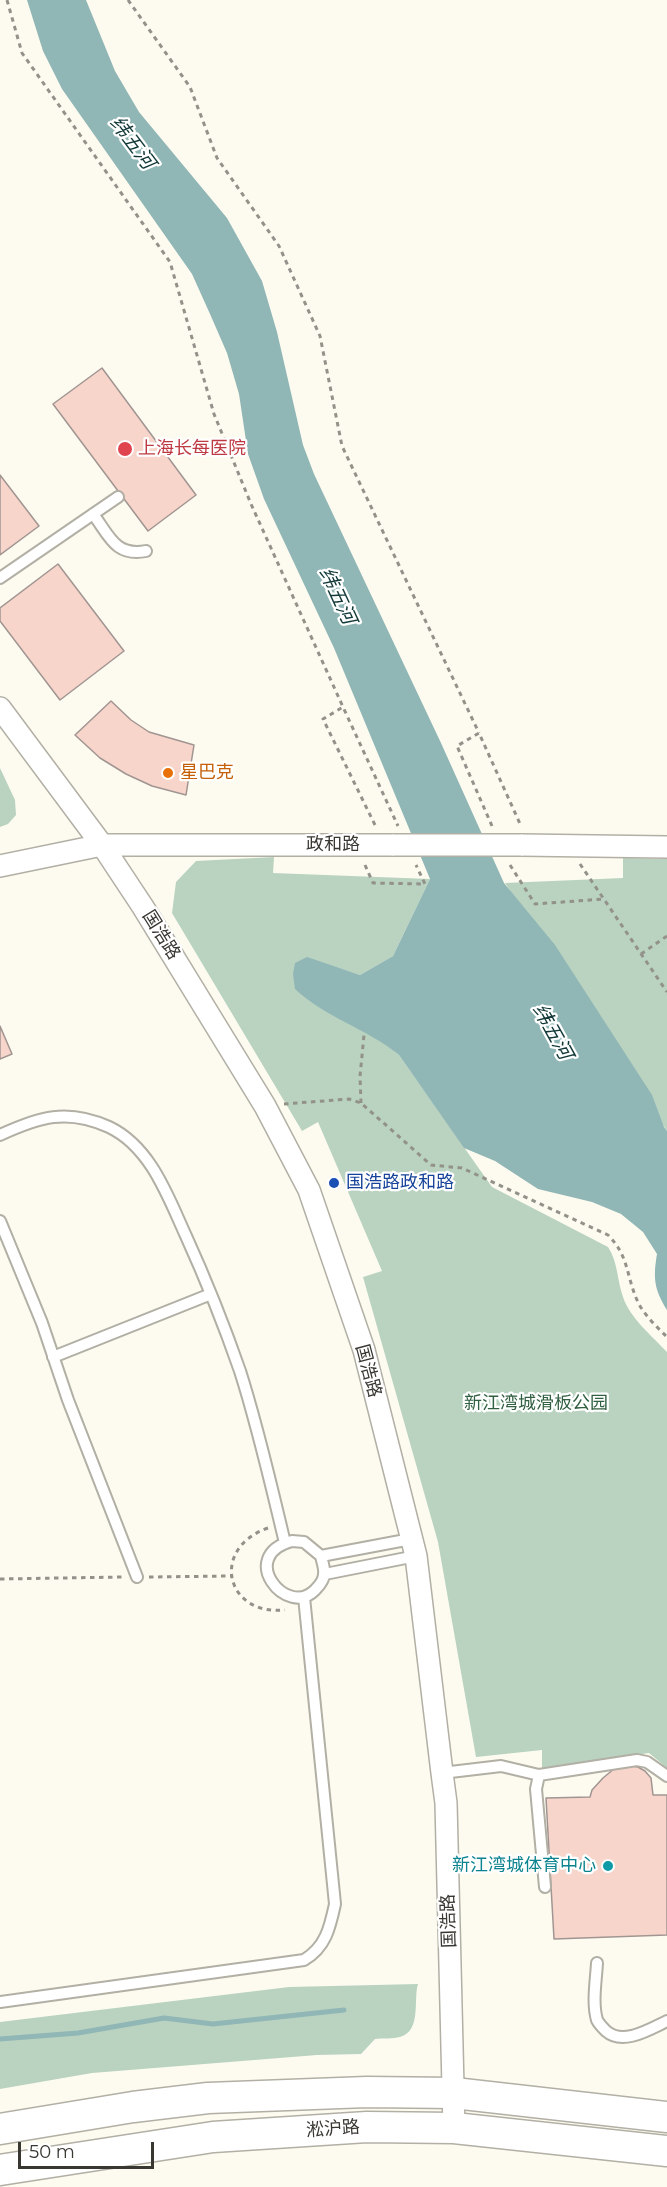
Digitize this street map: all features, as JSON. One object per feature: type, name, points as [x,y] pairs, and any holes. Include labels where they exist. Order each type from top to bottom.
[{"type":"main road","name":"淞沪路","points":[[0,2129],[133,2107],[208,2098],[367,2092],[454,2093],[667,2117]]},
{"type":"main road","name":"淞沪路","points":[[0,2170],[213,2137],[367,2127],[454,2128],[667,2151]]},
{"type":"street","name":"国浩路","points":[[0,708],[102,845],[143,907],[265,1106],[309,1190],[364,1350],[414,1548],[446,1803],[454,2128]]},
{"type":"street","name":"政和路","points":[[0,866],[102,845],[356,845],[393,841],[667,847]]},
{"type":"lane","points":[[0,579],[118,497]]},
{"type":"lane","points":[[93,514],[116,545],[126,552],[146,551]]},
{"type":"lane","points":[[0,1135],[31,1121],[50,1116],[68,1117],[110,1128],[129,1141],[147,1158],[163,1185],[211,1294],[239,1371],[285,1542]]},
{"type":"lane","points":[[0,1221],[42,1323],[68,1400],[137,1577]]},
{"type":"lane","points":[[53,1357],[211,1294]]},
{"type":"lane","points":[[285,1542],[304,1542],[321,1556],[325,1574],[312,1593],[304,1597],[295,1598],[282,1593],[272,1583],[267,1572],[266,1564],[271,1552],[285,1542]]},
{"type":"lane","points":[[321,1556],[414,1548]]},
{"type":"lane","points":[[325,1574],[414,1548]]},
{"type":"lane","points":[[0,2002],[304,1960],[314,1955],[324,1943],[335,1904],[304,1597]]},
{"type":"lane","points":[[442,1773],[501,1766],[539,1775],[637,1760],[647,1762],[667,1776]]},
{"type":"lane","points":[[539,1775],[536,1789],[545,1887]]},
{"type":"lane","points":[[597,1963],[598,2022],[608,2033],[616,2038],[626,2038],[667,2021]]},
{"type":"path","points":[[7,0],[22,53],[170,262],[214,414],[251,504],[343,707],[393,841]]},
{"type":"path","points":[[128,0],[190,87],[217,158],[279,246],[320,336],[342,446],[479,734],[525,844]]},
{"type":"path","points":[[343,707],[323,719],[393,841]]},
{"type":"path","points":[[479,734],[457,746],[495,831]]},
{"type":"path","points":[[356,845],[373,883],[425,884],[415,863]]},
{"type":"path","points":[[579,845],[578,860],[583,870],[667,992]]},
{"type":"path","points":[[509,863],[536,904],[604,899]]},
{"type":"path","points":[[641,954],[667,936]]},
{"type":"path","points":[[361,1103],[360,1076],[364,1035]]},
{"type":"path","points":[[265,1106],[349,1099],[361,1103],[431,1165],[462,1168],[608,1235],[620,1247],[637,1300],[650,1320],[667,1337]]},
{"type":"path","points":[[0,1580],[231,1576]]},
{"type":"green space","points":[[0,768],[15,800],[16,815],[8,824],[0,827]]},
{"type":"green space","name":"新江湾城滑板公园","points":[[274,857],[273,873],[430,879],[393,956],[360,975],[307,958],[384,1043],[399,1055],[492,1187],[608,1247],[614,1259],[626,1305],[667,1352],[667,1768],[649,1753],[542,1768],[542,1750],[476,1757],[438,1542],[363,1277],[382,1271],[318,1122],[302,1131],[172,913],[176,882],[196,861]]},
{"type":"green space","points":[[623,858],[667,859],[667,1131],[505,883],[623,878]]},
{"type":"green space","points":[[418,1984],[414,2022],[407,2034],[394,2038],[375,2039],[361,2054],[317,2055],[92,2073],[0,2089],[0,2022],[289,1987]]},
{"type":"water","name":"纬五河","points":[[27,0],[86,0],[115,71],[139,112],[227,218],[262,281],[277,332],[303,445],[314,474],[441,743],[504,883],[555,945],[652,1095],[667,1131],[667,1310],[659,1296],[656,1283],[657,1254],[643,1232],[621,1214],[592,1202],[538,1189],[495,1161],[464,1148],[399,1055],[373,1037],[320,1008],[295,989],[293,974],[295,963],[307,957],[360,975],[393,956],[430,879],[334,648],[264,499],[248,454],[239,394],[227,353],[192,274],[62,89],[43,51]]},
{"type":"building","name":"上海长每医院","points":[[102,368],[196,495],[148,531],[53,404]]},
{"type":"building","points":[[0,475],[39,526],[0,555]]},
{"type":"building","points":[[58,564],[124,651],[60,700],[0,621],[0,608]]},
{"type":"building","points":[[111,701],[131,720],[149,732],[194,745],[186,795],[152,786],[126,774],[100,758],[75,735]]},
{"type":"building","points":[[0,1026],[12,1054],[0,1059]]},
{"type":"building","name":"新江湾城体育中心","points":[[626,1765],[645,1771],[651,1778],[653,1795],[667,1795],[667,1935],[554,1939],[546,1798],[590,1797],[592,1790],[603,1778],[615,1768]]},
{"type":"waterway","points":[[0,2039],[78,2033],[164,2018],[213,2024],[344,2010]]},
{"type":"place","name":"上海长每医院","points":[[125,449]]},
{"type":"place","name":"星巴克","points":[[168,773]]},
{"type":"place","name":"国浩路政和路","points":[[334,1183]]},
{"type":"place","name":"新江湾城体育中心","points":[[608,1866]]}]
